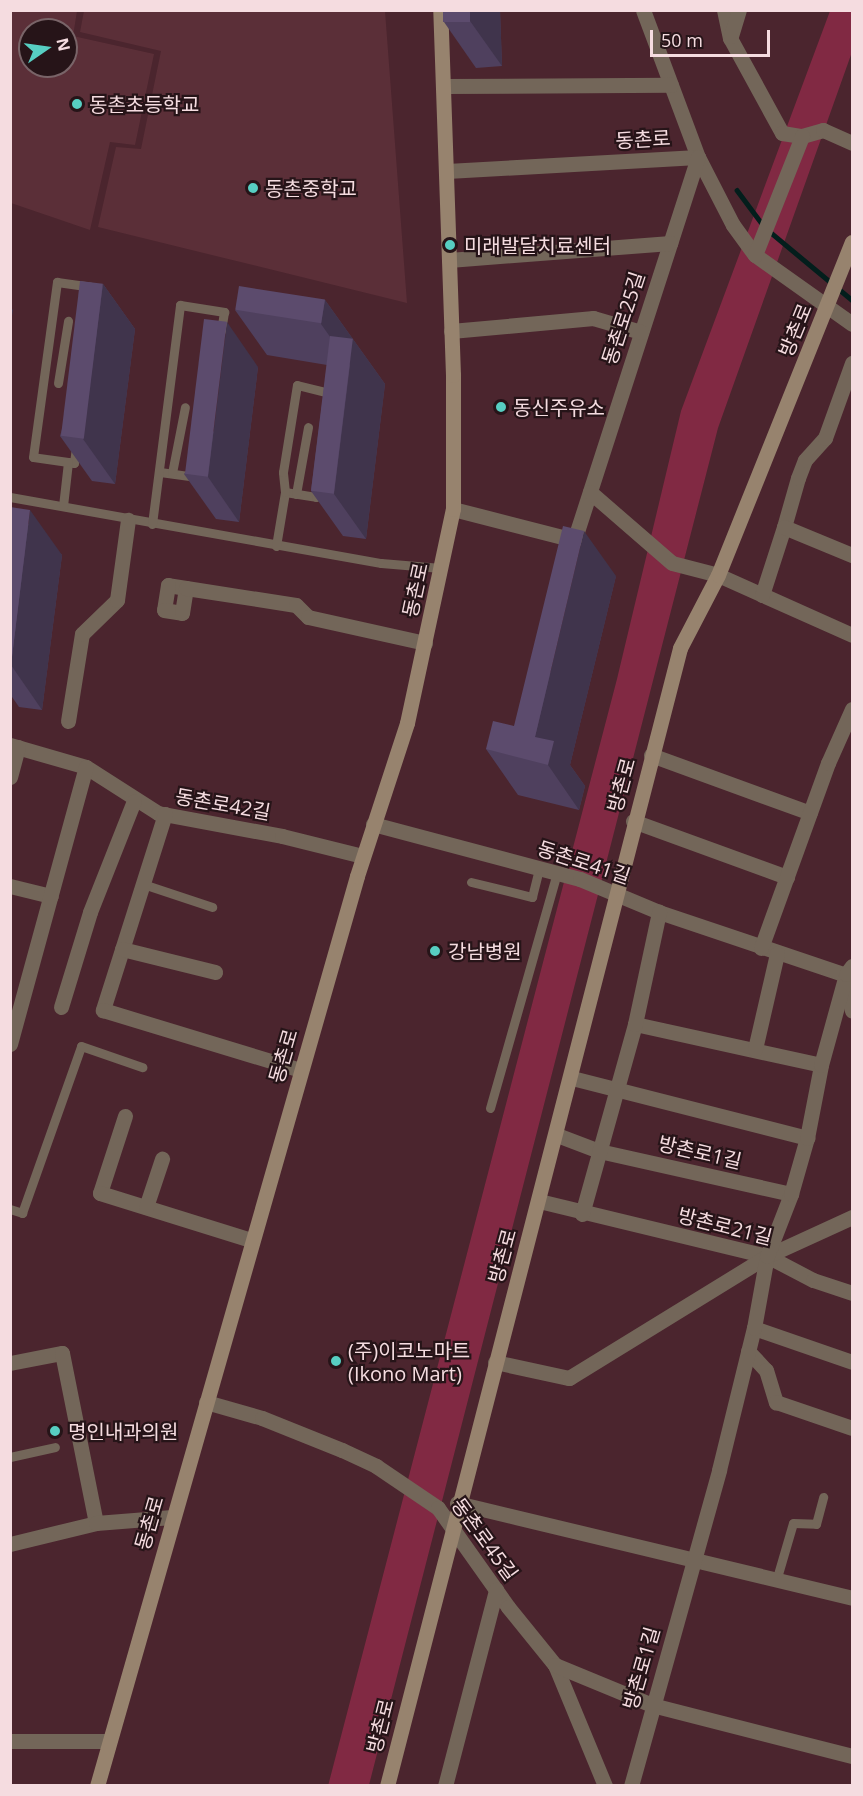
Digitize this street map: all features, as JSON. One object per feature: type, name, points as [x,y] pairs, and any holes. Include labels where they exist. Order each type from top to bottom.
[{"type":"main road","name":"동촌로","points":[[97,1785],[300,1070],[363,856],[407,723],[453,509],[452,331],[440,10]]},
{"type":"main road","name":"방촌로","points":[[387,1785],[457,1503],[572,1078],[615,892],[680,648],[718,575],[852,242]]},
{"type":"street","points":[[643,10],[698,157],[733,225],[755,255],[852,324]]},
{"type":"street","points":[[724,10],[730,38],[782,133],[800,141]]},
{"type":"street","points":[[730,38],[739,10]]},
{"type":"street","points":[[443,86],[671,85]]},
{"type":"street","points":[[755,255],[800,141],[823,130],[852,143]]},
{"type":"street","name":"동촌로","points":[[447,171],[698,157]]},
{"type":"street","name":"동촌로25길","points":[[453,509],[574,540],[698,157]]},
{"type":"street","points":[[449,260],[670,243]]},
{"type":"street","points":[[452,331],[593,318],[641,332]]},
{"type":"street","points":[[762,594],[805,460],[825,438],[852,363]]},
{"type":"street","points":[[590,492],[672,563],[718,575],[852,635]]},
{"type":"street","points":[[68,721],[82,634],[117,600],[128,520]]},
{"type":"street","points":[[784,527],[851,550]]},
{"type":"street","points":[[186,588],[296,605],[308,617],[425,643]]},
{"type":"street","points":[[761,948],[810,813],[852,710]]},
{"type":"street","points":[[10,777],[14,746]]},
{"type":"street","name":"동촌로42길","points":[[14,746],[86,768],[134,801],[165,814],[282,836],[363,856]]},
{"type":"street","points":[[651,755],[810,813]]},
{"type":"street","points":[[12,1038],[86,768]]},
{"type":"street","points":[[60,1007],[94,901],[134,801]]},
{"type":"street","points":[[165,814],[103,1010],[300,1070]]},
{"type":"street","points":[[633,821],[787,877]]},
{"type":"street","name":"동촌로41길","points":[[373,824],[557,873],[615,892],[659,912],[777,954],[850,972]]},
{"type":"street","points":[[10,886],[51,896]]},
{"type":"street","points":[[582,1214],[635,1024],[659,912]]},
{"type":"street","points":[[122,949],[215,972]]},
{"type":"street","points":[[755,1049],[777,954]]},
{"type":"street","points":[[850,972],[852,1010]]},
{"type":"street","name":"방촌로1길","points":[[631,1785],[754,1328],[767,1256],[791,1194],[807,1138],[821,1065],[850,972]]},
{"type":"street","points":[[635,1024],[821,1065]]},
{"type":"street","points":[[572,1078],[616,1090]]},
{"type":"street","name":"방촌로1길","points":[[616,1090],[807,1138]]},
{"type":"street","points":[[125,1116],[100,1193],[251,1240]]},
{"type":"street","name":"방촌로1길","points":[[557,1135],[599,1151],[791,1194]]},
{"type":"street","points":[[146,1207],[162,1159]]},
{"type":"street","name":"방촌로21길","points":[[539,1201],[582,1214],[767,1256],[813,1280],[852,1293]]},
{"type":"street","points":[[495,1362],[569,1378],[767,1256],[852,1217]]},
{"type":"street","points":[[754,1328],[852,1362]]},
{"type":"street","points":[[748,1351],[766,1370],[776,1401],[852,1428]]},
{"type":"street","points":[[10,1363],[62,1353],[96,1523]]},
{"type":"street","name":"동촌로45길","points":[[206,1402],[262,1418],[376,1466],[438,1508],[496,1590],[555,1665],[605,1785]]},
{"type":"street","points":[[457,1503],[852,1598]]},
{"type":"street","points":[[10,1544],[96,1523],[172,1517]]},
{"type":"street","points":[[445,1785],[496,1590]]},
{"type":"street","points":[[555,1665],[652,1705],[852,1756]]},
{"type":"street","points":[[10,1741],[108,1741]]},
{"type":"lane","points":[[78,430],[74,463],[33,457],[57,282],[98,288],[97,299]]},
{"type":"lane","points":[[152,524],[180,305],[224,312],[218,347]]},
{"type":"lane","points":[[43,381],[63,384],[68,321]]},
{"type":"lane","points":[[276,546],[285,492],[283,472],[297,385],[333,392],[331,403]]},
{"type":"lane","points":[[172,473],[185,407]]},
{"type":"lane","points":[[296,494],[308,427]]},
{"type":"lane","points":[[63,506],[68,462]]},
{"type":"lane","points":[[160,472],[199,477],[200,466]]},
{"type":"lane","points":[[285,492],[316,497],[320,474]]},
{"type":"lane","points":[[10,497],[276,546],[441,568]]},
{"type":"lane","points":[[471,882],[532,897],[539,868]]},
{"type":"lane","points":[[490,1108],[557,873]]},
{"type":"lane","points":[[143,884],[212,907]]},
{"type":"lane","points":[[10,1209],[22,1212],[81,1046],[142,1067]]},
{"type":"lane","points":[[10,1457],[55,1447]]},
{"type":"lane","points":[[776,1581],[793,1522],[816,1524],[823,1497]]},
{"type":"shaded area","name":"동촌초등학교","points":[[11,10],[77,11],[76,18],[18,18],[18,78],[78,78],[78,37],[154,54],[135,145],[110,142],[90,230],[11,203]]},
{"type":"shaded area","name":"동촌중학교","points":[[84,11],[385,11],[407,303],[98,227],[116,147],[141,149],[161,51],[80,32]]},
{"type":"shaded area","points":[[830,11],[852,11],[852,52],[718,428],[369,1785],[328,1786],[617,679],[681,411]]},
{"type":"building","points":[[443,10],[470,10],[470,22],[443,22]]},
{"type":"building","points":[[80,281],[103,284],[84,439],[61,436]]},
{"type":"building","points":[[239,286],[325,300],[321,323],[235,310]]},
{"type":"building","points":[[204,319],[227,322],[208,477],[185,474]]},
{"type":"building","points":[[330,336],[353,339],[334,494],[311,491]]},
{"type":"building","points":[[10,507],[30,510],[11,665],[10,665]]},
{"type":"building","points":[[563,526],[584,531],[535,737],[554,741],[548,765],[486,749],[493,721],[514,726]]},
{"type":"waterway","points":[[737,190],[763,225]]},
{"type":"waterway","points":[[769,231],[852,300]]},
{"type":"place","name":"동촌초등학교","points":[[77,104]]},
{"type":"place","name":"동촌중학교","points":[[253,188]]},
{"type":"place","name":"미래발달치료센터","points":[[450,245]]},
{"type":"place","name":"동신주유소","points":[[501,407]]},
{"type":"place","name":"강남병원","points":[[435,951]]},
{"type":"place","name":"(주)이코노마트 (Ikono Mart)","points":[[336,1361]]},
{"type":"place","name":"명인내과의원","points":[[55,1431]]}]
